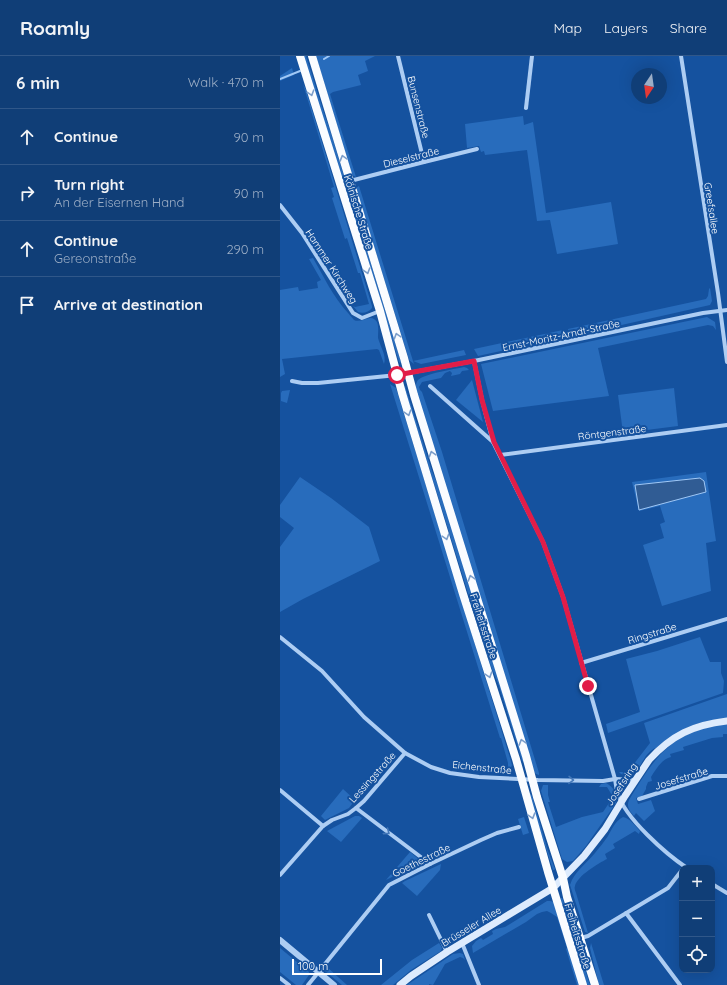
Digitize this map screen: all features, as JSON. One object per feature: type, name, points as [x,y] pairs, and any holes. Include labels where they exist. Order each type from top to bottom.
[{"type":"main road","name":"Kölnische Straße","points":[[300,56],[380,311],[397,375]]},
{"type":"main road","name":"Kölnische Straße","points":[[312,56],[408,373]]},
{"type":"main road","name":"Freiheitsstraße","points":[[408,373],[595,985]]},
{"type":"main road","name":"Freiheitsstraße","points":[[397,375],[463,594],[516,759],[583,985]]},
{"type":"main road","name":"Josefsring","points":[[553,888],[584,856],[605,829],[653,756],[677,736],[693,728],[727,721]]},
{"type":"main road","name":"Brüsseler Allee","points":[[400,985],[447,952],[553,888]]},
{"type":"street","name":"Bunsenstraße","points":[[398,56],[424,162]]},
{"type":"street","points":[[526,108],[532,56]]},
{"type":"street","name":"Greefsallee","points":[[680,56],[727,362]]},
{"type":"street","name":"Dieselstraße","points":[[350,181],[477,150]]},
{"type":"street","name":"Hammer Kirchweg","points":[[280,205],[302,232],[354,313],[362,318],[380,311]]},
{"type":"street","name":"Ernst-Moritz-Arndt-Straße","points":[[397,375],[474,361],[696,314],[727,310]]},
{"type":"street","points":[[474,361],[482,400],[494,442],[543,542],[563,597],[618,794],[627,812],[646,833],[681,865]]},
{"type":"street","points":[[292,381],[302,383],[318,383],[397,375]]},
{"type":"street","points":[[430,386],[494,442]]},
{"type":"street","name":"Röntgenstraße","points":[[500,454],[727,425]]},
{"type":"street","name":"Ringstraße","points":[[581,663],[727,618]]},
{"type":"street","name":"Eichenstraße","points":[[280,637],[322,671],[364,717],[405,753],[431,767],[450,773],[479,777],[603,781],[615,779],[636,780]]},
{"type":"street","name":"Lessingstraße","points":[[280,875],[322,826],[332,820],[348,814],[364,801],[405,753]]},
{"type":"street","name":"Josefstraße","points":[[640,799],[712,776],[727,776]]},
{"type":"street","points":[[280,790],[322,826]]},
{"type":"street","points":[[356,808],[430,864]]},
{"type":"street","name":"Goethestraße","points":[[308,985],[389,885],[481,840],[519,827]]},
{"type":"street","points":[[581,938],[588,936],[668,888],[679,874]]},
{"type":"street","points":[[715,886],[727,893]]},
{"type":"street","points":[[626,913],[680,985]]},
{"type":"street","points":[[429,915],[447,952]]},
{"type":"street","points":[[280,940],[334,985]]},
{"type":"street","points":[[462,943],[479,985]]},
{"type":"street","points":[[280,978],[289,985]]},
{"type":"shaded area","points":[[303,56],[306,56],[330,130],[401,362],[400,363],[399,362]]},
{"type":"shaded area","points":[[316,56],[375,56],[365,61],[368,71],[358,75],[361,85],[330,94],[356,177],[352,175]]},
{"type":"shaded area","points":[[292,68],[294,75],[280,81],[280,76]]},
{"type":"shaded area","points":[[303,84],[372,306],[371,309],[366,312],[358,312],[353,306],[355,307],[369,304],[360,273],[358,273],[347,238],[345,239],[332,198],[334,197],[331,188],[334,187]]},
{"type":"shaded area","points":[[523,116],[524,125],[533,122],[546,213],[611,202],[618,244],[557,254],[550,220],[537,221],[527,150],[485,155],[484,151],[481,152],[479,146],[467,148],[465,124]]},
{"type":"shaded area","points":[[359,186],[414,364],[409,360],[356,188]]},
{"type":"shaded area","points":[[313,258],[333,294],[354,320],[360,321],[369,318],[375,319],[378,328],[378,338],[384,354],[384,364],[379,350],[377,349],[282,359],[285,374],[280,377],[280,290],[298,287],[299,291],[318,288],[317,282],[321,280],[309,259]]},
{"type":"shaded area","points":[[710,288],[712,301],[710,305],[573,336],[569,334],[568,329],[706,299]]},
{"type":"shaded area","points":[[707,317],[715,322],[716,330],[713,326],[708,325],[598,348],[609,396],[493,411],[481,364]]},
{"type":"shaded area","points":[[563,330],[563,336],[561,338],[478,356],[474,349]]},
{"type":"shaded area","points":[[464,350],[466,355],[421,364],[413,361]]},
{"type":"shaded area","points":[[464,367],[469,370],[462,371],[460,374],[451,376],[452,373],[450,371],[445,373],[441,378],[422,382],[419,387],[442,452],[539,775],[534,772],[416,392],[416,383],[421,378]]},
{"type":"shaded area","points":[[472,380],[483,422],[456,400]]},
{"type":"shaded area","points":[[390,384],[396,388],[510,758],[512,765],[508,771],[508,763],[501,738]]},
{"type":"shaded area","points":[[405,386],[432,471],[443,497],[524,762],[522,761],[499,686],[490,664],[404,387]]},
{"type":"shaded area","points":[[674,388],[678,426],[623,433],[618,395]]},
{"type":"shaded area","points":[[290,390],[287,403],[281,401],[282,391]]},
{"type":"shaded area","points":[[706,472],[716,541],[706,543],[711,591],[662,606],[643,545],[664,538],[660,524],[665,522],[660,506],[639,511],[632,482]],"holes":[[[704,481],[706,492],[639,509],[635,485]]]},
{"type":"shaded area","points":[[300,477],[369,527],[380,561],[280,612],[280,547],[294,528],[280,517],[280,505]]},
{"type":"shaded area","points":[[700,478],[704,481],[706,492],[639,510],[635,485]]},
{"type":"shaded area","points":[[700,637],[710,662],[721,662],[721,673],[724,681],[723,693],[608,733],[606,724],[640,712],[626,659]]},
{"type":"shaded area","points":[[727,694],[727,718],[704,722],[688,727],[653,749],[636,771],[627,775],[619,772],[627,772],[650,743],[644,723]]},
{"type":"shaded area","points":[[727,724],[727,734],[723,734],[723,737],[712,738],[683,747],[684,750],[670,754],[671,757],[662,762],[651,777],[652,781],[648,782],[642,796],[636,798],[638,804],[651,800],[655,811],[644,821],[636,813],[634,816],[628,807],[628,802],[638,784],[657,758],[679,739],[693,732],[708,727]]},
{"type":"shaded area","points":[[618,782],[628,783],[623,792]]},
{"type":"shaded area","points":[[606,783],[615,792],[616,803],[586,846],[573,861],[567,862],[562,859],[541,791],[543,785],[548,785],[550,802],[548,802],[556,827],[582,817],[603,812],[613,797],[607,787],[599,787],[601,784]]},
{"type":"shaded area","points":[[343,789],[355,800],[349,808],[325,820],[321,816]]},
{"type":"shaded area","points":[[530,793],[555,869],[554,870],[529,796]]},
{"type":"shaded area","points":[[355,816],[362,818],[341,842],[327,831]]},
{"type":"shaded area","points":[[524,817],[529,833],[523,835],[518,819]]},
{"type":"shaded area","points":[[623,817],[628,819],[640,831],[639,834],[635,831],[613,844],[615,848],[605,854],[607,859],[584,874],[577,882],[575,887],[588,933],[585,932],[570,885],[577,872],[592,857],[602,845],[612,828]]},
{"type":"shaded area","points":[[410,852],[421,861],[420,863],[386,880]]},
{"type":"shaded area","points":[[441,864],[440,870],[417,896],[402,883],[405,881]]},
{"type":"shaded area","points":[[561,898],[563,900],[590,985],[587,985]]},
{"type":"shaded area","points":[[547,901],[554,902],[580,985],[577,985],[557,917],[547,911],[537,914],[473,953],[472,946],[476,941],[481,938],[483,940],[493,934],[492,931],[505,927]]},
{"type":"shaded area","points":[[439,943],[442,948],[441,951],[411,970],[393,985],[381,985],[412,960]]},
{"type":"shaded area","points":[[591,943],[604,985],[599,985],[590,948]]},
{"type":"shaded area","points":[[280,948],[309,972],[309,975],[302,985],[296,985],[280,972]]},
{"type":"shaded area","points":[[453,954],[463,954],[465,960],[460,957],[445,964],[433,985],[407,985]]},
{"type":"shaded area","points":[[328,968],[347,985],[342,985],[325,971]]},
{"type":"waterway","points":[[324,59],[329,56]]},
{"type":"waterway","points":[[280,79],[300,71]]},
{"type":"route","points":[[397,375],[474,361],[482,400],[494,442],[543,542],[563,597],[588,686]]}]
